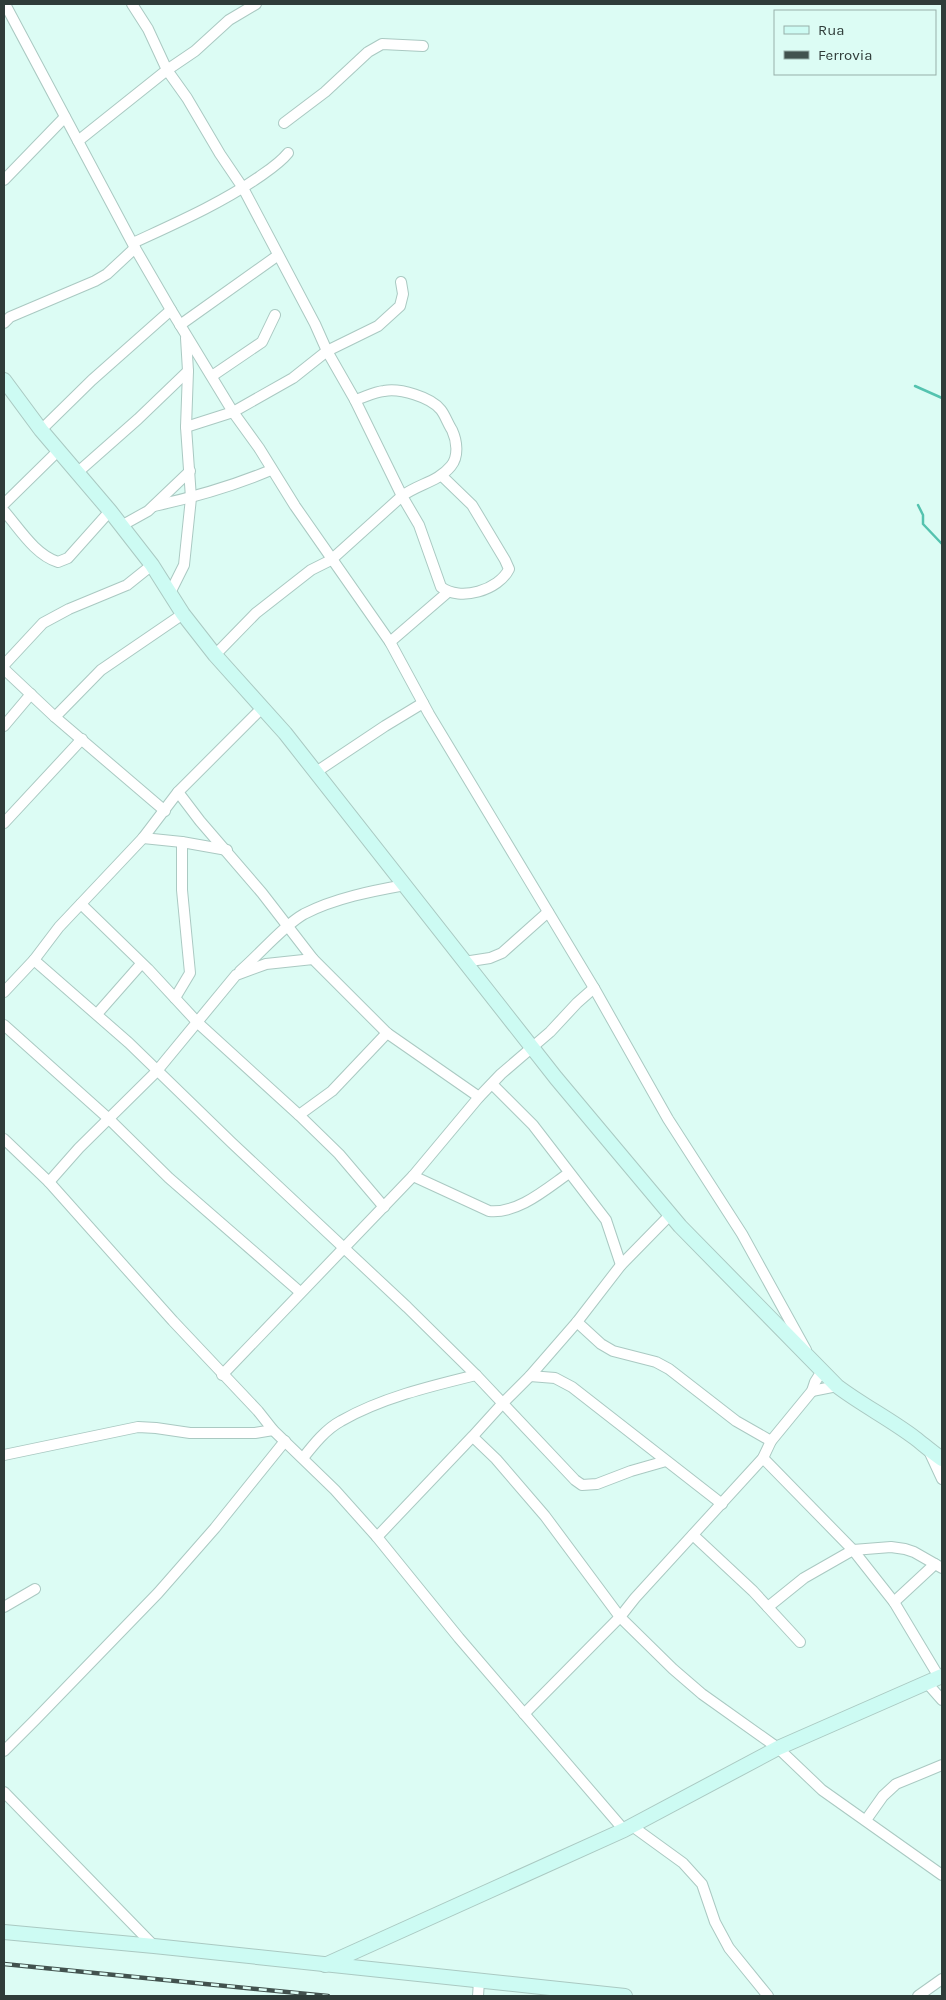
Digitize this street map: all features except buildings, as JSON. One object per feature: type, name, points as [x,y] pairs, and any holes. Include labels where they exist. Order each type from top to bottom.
[{"type":"street","points":[[5,4],[170,310],[271,470],[331,560],[390,642],[423,703],[594,988],[668,1119],[742,1234],[810,1358]]},
{"type":"street","points":[[132,4],[146,24],[168,70],[243,188],[316,324],[327,351],[355,400],[402,496],[419,525],[434,564],[438,582],[448,592],[456,594],[475,592],[494,586],[503,579],[509,569],[472,505],[442,476]]},
{"type":"street","points":[[78,141],[168,70],[196,51],[230,20],[256,4]]},
{"type":"street","points":[[284,123],[324,92],[361,58],[382,44],[423,46]]},
{"type":"street","points":[[5,177],[65,118]]},
{"type":"street","points":[[4,324],[10,317],[95,281],[107,274],[134,245],[243,188],[274,167],[288,153]]},
{"type":"street","points":[[183,330],[278,256]]},
{"type":"street","points":[[186,426],[233,412],[293,378],[327,351],[386,320],[400,306],[403,294],[401,282]]},
{"type":"street","points":[[42,430],[120,354],[170,310]]},
{"type":"street","points":[[212,376],[262,342],[275,315]]},
{"type":"street","points":[[170,593],[184,565],[191,498],[186,426],[188,371],[183,330]]},
{"type":"street","points":[[78,472],[138,419],[188,371]]},
{"type":"street","points":[[4,380],[42,430],[110,511],[152,565],[183,614],[215,655],[262,707],[316,772],[464,962],[670,1215],[837,1386],[915,1438],[942,1459]]},
{"type":"street","points":[[215,655],[270,600],[311,570],[331,560],[410,489],[442,476],[456,457],[455,438],[441,410],[433,402],[414,394],[390,390],[355,400]]},
{"type":"street","points":[[4,504],[59,450]]},
{"type":"street","points":[[121,526],[154,506],[190,470]]},
{"type":"street","points":[[154,506],[236,485],[271,470]]},
{"type":"street","points":[[4,511],[36,548],[45,556],[58,562],[68,558],[110,511]]},
{"type":"street","points":[[4,665],[43,624],[69,609],[127,585],[152,565]]},
{"type":"street","points":[[390,642],[448,592]]},
{"type":"street","points":[[55,717],[100,670],[183,614]]},
{"type":"street","points":[[4,669],[55,717],[165,811]]},
{"type":"street","points":[[4,726],[30,694]]},
{"type":"street","points":[[316,772],[384,726],[423,703]]},
{"type":"street","points":[[4,992],[34,960],[59,927],[142,838],[178,792],[262,707]]},
{"type":"street","points":[[4,823],[82,740]]},
{"type":"street","points":[[178,792],[262,893],[313,959],[387,1032],[478,1097]]},
{"type":"street","points":[[142,838],[182,842],[227,850]]},
{"type":"street","points":[[175,998],[190,973],[182,890],[182,842]]},
{"type":"street","points":[[49,1182],[156,1072],[236,975],[287,927],[303,915],[346,898],[405,885]]},
{"type":"street","points":[[81,904],[141,964],[148,968],[198,1023],[299,1115],[356,1173],[384,1207]]},
{"type":"street","points":[[464,962],[490,958],[502,953],[548,912]]},
{"type":"street","points":[[236,975],[266,964],[313,959]]},
{"type":"street","points":[[34,960],[97,1014],[156,1072],[407,1307],[476,1375],[562,1469],[582,1485],[597,1484],[631,1471],[666,1461]]},
{"type":"street","points":[[97,1014],[141,964]]},
{"type":"street","points":[[4,979],[18,978]]},
{"type":"street","points":[[222,1375],[256,1342],[300,1292],[413,1176],[478,1097],[500,1074],[534,1048],[576,1003],[594,988]]},
{"type":"street","points":[[4,1024],[109,1119],[169,1178],[300,1292]]},
{"type":"street","points":[[299,1115],[332,1091],[387,1032]]},
{"type":"street","points":[[492,1084],[533,1125],[606,1220],[621,1265]]},
{"type":"street","points":[[6,1144],[49,1182],[222,1375],[335,1490],[377,1537],[524,1714],[628,1828],[683,1863],[702,1884],[716,1922],[729,1948],[768,1996]]},
{"type":"street","points":[[413,1176],[489,1210],[500,1212],[513,1209],[568,1173]]},
{"type":"street","points":[[377,1537],[530,1376],[577,1322],[621,1265],[670,1215]]},
{"type":"street","points":[[577,1322],[601,1344],[613,1351],[656,1362],[736,1421],[772,1441]]},
{"type":"street","points":[[524,1714],[620,1617],[763,1458],[772,1441],[812,1391],[822,1371]]},
{"type":"street","points":[[303,1458],[318,1439],[341,1421],[399,1397],[476,1375]]},
{"type":"street","points":[[530,1376],[555,1378],[572,1387],[722,1504]]},
{"type":"street","points":[[812,1391],[837,1386]]},
{"type":"street","points":[[4,1455],[138,1428],[156,1428],[190,1433],[255,1433],[274,1430]]},
{"type":"street","points":[[472,1437],[496,1459],[545,1516],[620,1617],[673,1669],[702,1694],[778,1748],[822,1790],[942,1875]]},
{"type":"street","points":[[4,1750],[43,1713],[158,1593],[215,1528],[285,1441]]},
{"type":"street","points":[[930,1451],[942,1479]]},
{"type":"street","points":[[763,1458],[853,1550],[894,1602],[936,1679],[942,1700]]},
{"type":"street","points":[[693,1535],[768,1607],[800,1642]]},
{"type":"street","points":[[768,1607],[804,1578],[853,1550],[890,1546],[914,1552],[939,1566],[894,1602]]},
{"type":"street","points":[[4,1606],[35,1589]]},
{"type":"street","points":[[325,1965],[628,1828],[778,1748],[936,1679]]},
{"type":"street","points":[[866,1820],[883,1796],[896,1784],[942,1765]]},
{"type":"street","points":[[4,1792],[154,1946]]},
{"type":"street","points":[[4,1932],[625,1996]]},
{"type":"street","points":[[918,1996],[942,1978]]},
{"type":"street","points":[[478,1996],[479,1981]]},
{"type":"waterway","points":[[915,386],[942,398]]},
{"type":"waterway","points":[[918,505],[923,515],[923,524],[942,544]]},
{"type":"railway","points":[[4,1964],[328,1996]]}]
